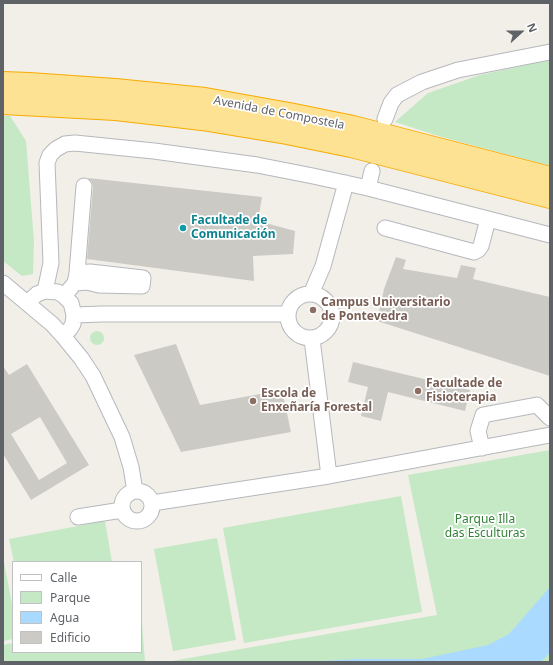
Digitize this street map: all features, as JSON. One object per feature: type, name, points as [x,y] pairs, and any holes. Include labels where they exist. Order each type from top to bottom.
[{"type":"highway","name":"Avenida de Compostela","points":[[3,83],[115,90],[213,100],[353,127],[550,178]]},
{"type":"highway","name":"Avenida de Compostela","points":[[3,103],[116,109],[202,119],[287,133],[351,146],[550,197]]},
{"type":"street","points":[[385,119],[391,103],[397,95],[422,82],[458,70],[550,52]]},
{"type":"street","points":[[45,291],[51,263],[47,163],[50,155],[56,149],[65,144],[75,143],[176,154],[257,165],[368,188],[550,235]]},
{"type":"street","points":[[368,188],[372,171]]},
{"type":"street","points":[[311,294],[323,266],[346,183]]},
{"type":"street","points":[[64,296],[76,278],[84,186]]},
{"type":"street","points":[[385,228],[474,252],[482,246],[488,219]]},
{"type":"street","points":[[3,283],[28,303],[63,336],[93,376],[122,437],[131,467],[135,491]]},
{"type":"street","points":[[28,303],[37,294],[45,291],[58,292],[64,296],[71,303],[74,315],[73,324],[63,336]]},
{"type":"street","points":[[304,294],[311,294],[318,295],[325,299],[332,312],[330,327],[319,337],[312,339],[304,338],[292,329],[288,322],[287,314],[293,302],[298,297],[304,294]]},
{"type":"street","points":[[74,315],[287,314]]},
{"type":"street","points":[[312,339],[329,476]]},
{"type":"street","points":[[482,448],[478,431],[483,415],[537,405],[550,418]]},
{"type":"street","points":[[152,503],[329,476],[550,435]]},
{"type":"street","points":[[135,491],[144,492],[152,503],[149,516],[142,521],[132,521],[127,519],[122,510],[122,505],[126,496],[135,491]]},
{"type":"street","points":[[78,517],[122,510]]},
{"type":"green space","points":[[550,60],[550,166],[442,137],[395,122],[428,93],[480,75]]},
{"type":"green space","points":[[3,116],[10,116],[26,141],[34,242],[33,274],[22,276],[3,261]]},
{"type":"green space","points":[[97,331],[102,333],[104,338],[102,343],[97,345],[92,343],[90,338],[92,333]]},
{"type":"green space","name":"Parque Illa das Esculturas","points":[[550,450],[550,662],[166,662],[437,615],[408,475]]},
{"type":"green space","points":[[401,496],[422,612],[244,643],[223,528]]},
{"type":"green space","points":[[105,521],[112,561],[14,561],[9,539]]},
{"type":"green space","points":[[217,538],[236,640],[173,651],[154,549]]},
{"type":"green space","points":[[3,557],[12,604],[12,639],[3,641]]},
{"type":"green space","points":[[142,623],[145,662],[3,662],[3,645],[12,643],[12,653],[142,653]]},
{"type":"water","points":[[550,587],[550,653],[540,662],[305,662],[357,659],[422,659],[488,645],[509,634]]},
{"type":"building","name":"Facultade de Comunicación","points":[[88,178],[262,197],[258,221],[295,231],[293,254],[253,256],[254,281],[87,259],[93,187],[92,182]]},
{"type":"building","points":[[396,257],[406,260],[403,269],[457,278],[461,265],[476,268],[473,279],[550,297],[550,376],[377,321],[384,289]]},
{"type":"building","name":"Escola de Enxeñaría Forestal","points":[[176,344],[200,405],[282,390],[291,432],[181,452],[134,355]]},
{"type":"building","name":"Facultade de Fisioterapia","points":[[353,362],[470,390],[465,411],[388,392],[381,421],[361,416],[368,387],[348,382]]},
{"type":"building","points":[[27,364],[89,465],[31,500],[3,454],[3,366],[9,375]],"holes":[[[40,417],[67,463],[39,480],[11,434]]]},
{"type":"place","name":"Facultade de Comunicación","points":[[183,228]]},
{"type":"place","name":"Campus Universitario de Pontevedra","points":[[313,310]]},
{"type":"place","name":"Facultade de Fisioterapia","points":[[418,391]]},
{"type":"place","name":"Escola de Enxeñaría Forestal","points":[[253,401]]}]
